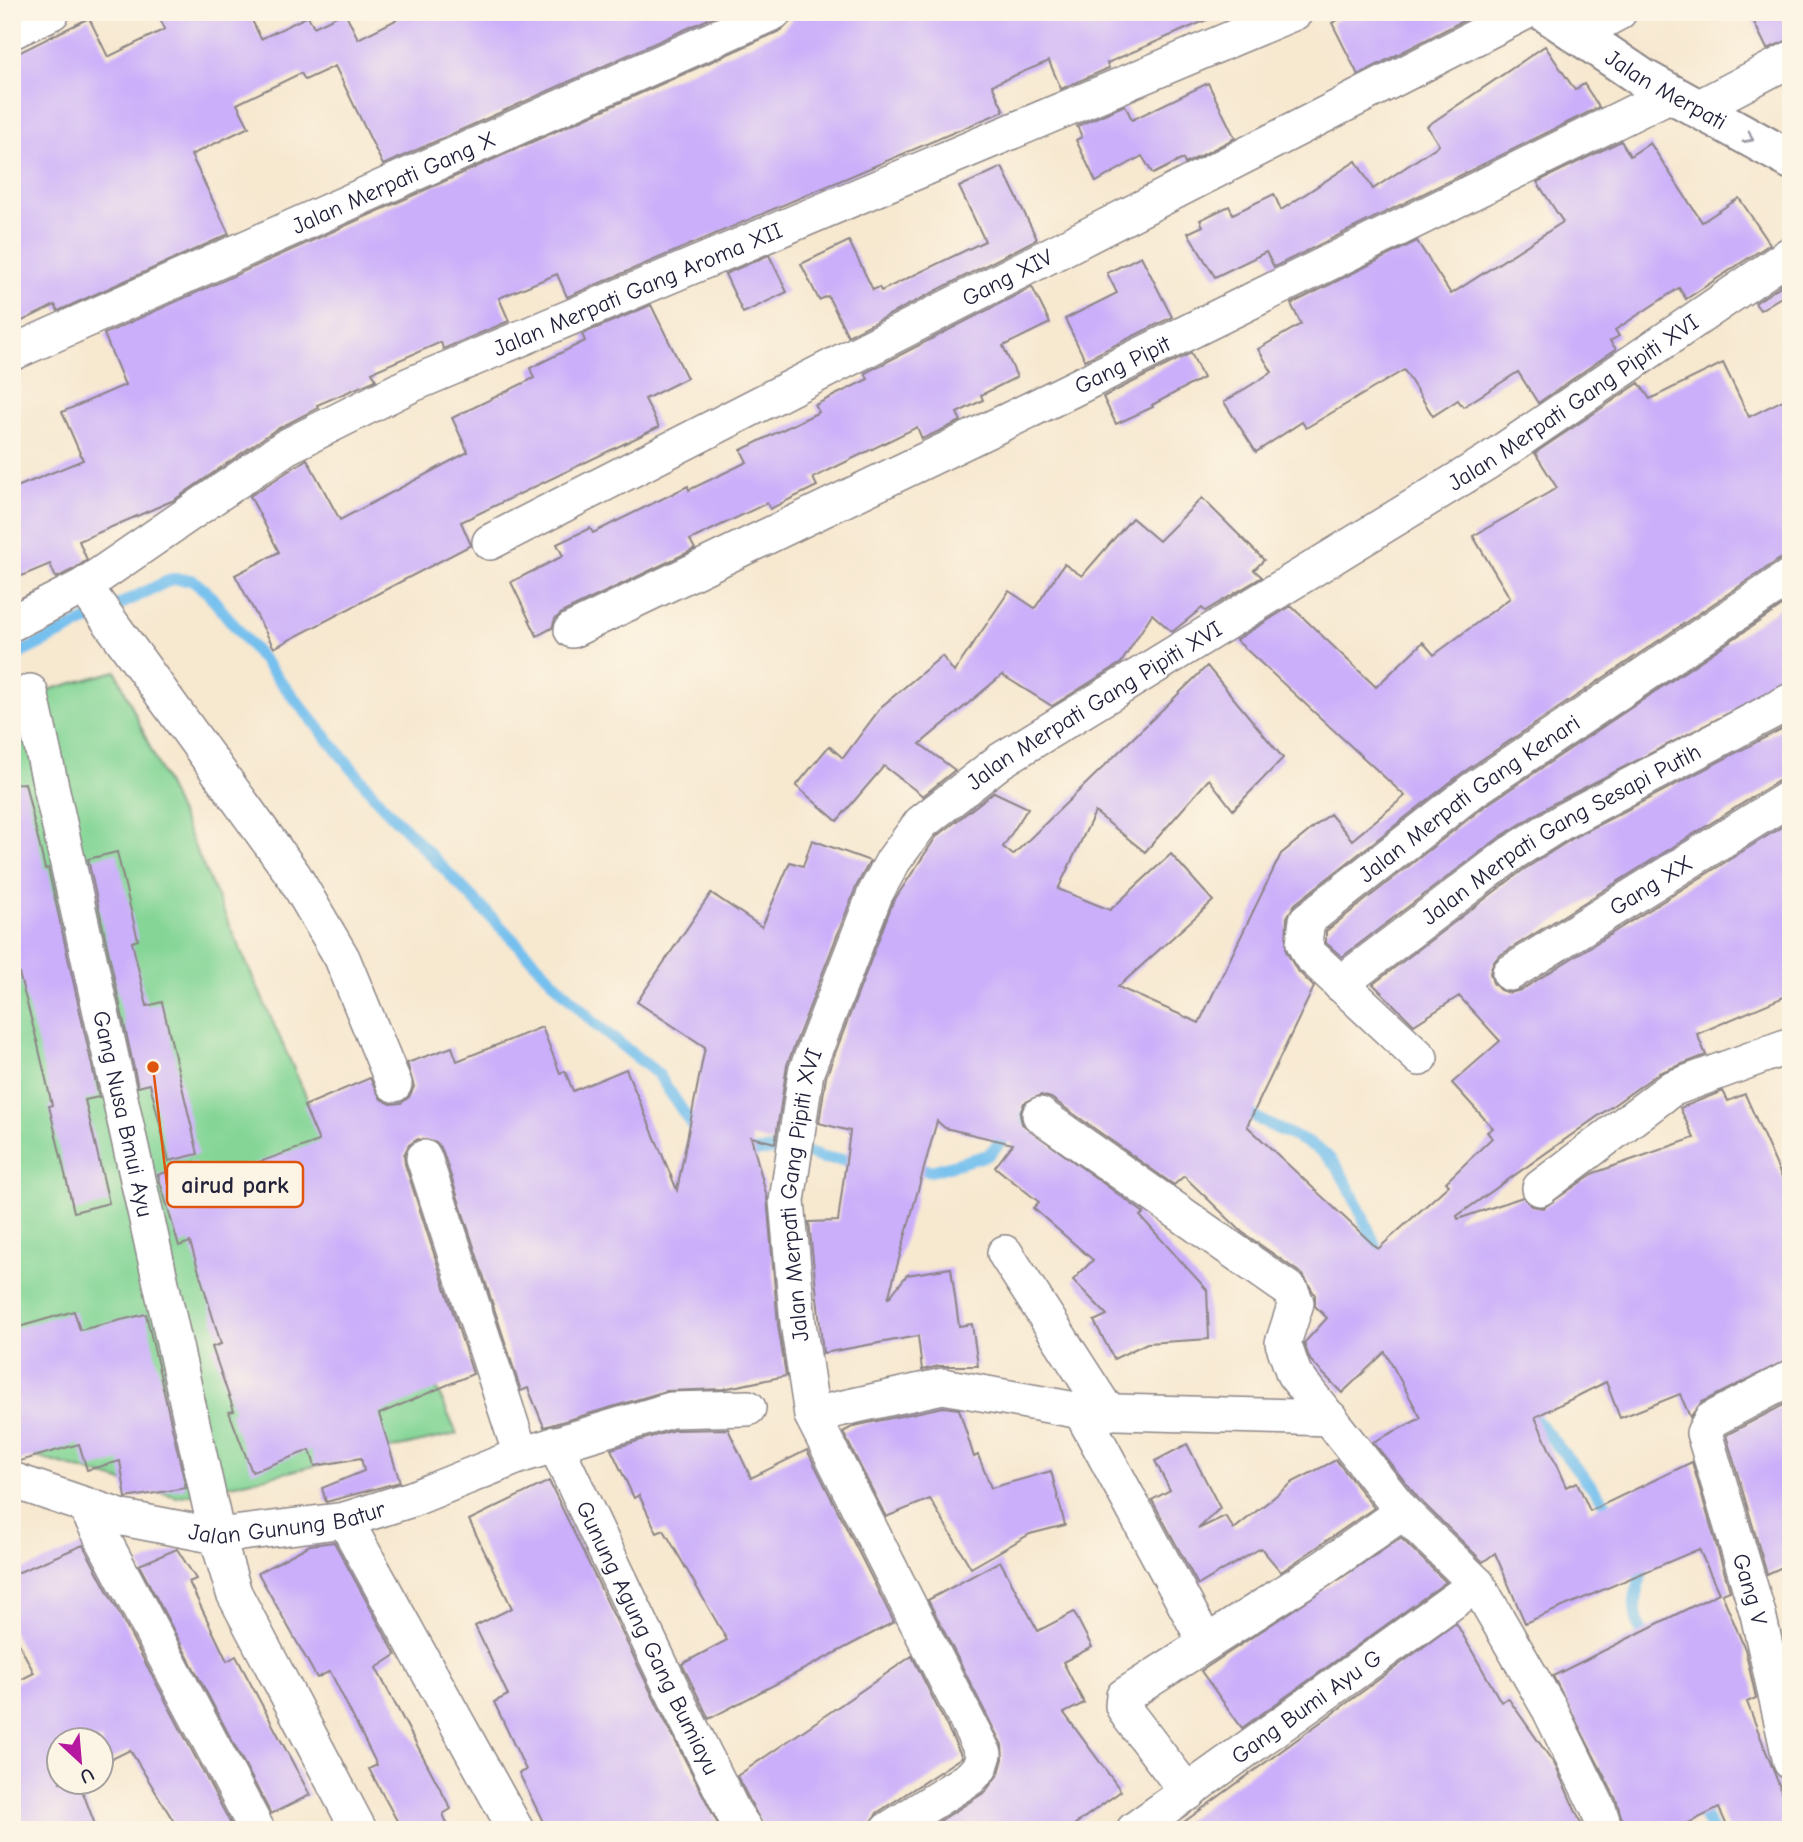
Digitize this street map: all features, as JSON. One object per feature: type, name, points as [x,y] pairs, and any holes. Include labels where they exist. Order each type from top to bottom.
[{"type":"street","points":[[12,31],[52,12]]},
{"type":"street","name":"Jalan Merpati Gang X","points":[[12,353],[774,12]]},
{"type":"street","name":"Jalan Merpati Gang Aroma XII","points":[[12,623],[84,586],[286,447],[410,385],[1295,12]]},
{"type":"street","name":"Gang XIV","points":[[490,542],[1525,12]]},
{"type":"street","name":"Jalan Merpati","points":[[1545,12],[1576,35],[1684,102],[1791,160]]},
{"type":"street","points":[[1576,35],[1619,12]]},
{"type":"street","name":"Gang Pipit","points":[[572,630],[1684,102],[1791,59]]},
{"type":"street","name":"Jalan Merpati Gang Pipiti XVI","points":[[888,1830],[970,1778],[980,1767],[984,1754],[812,1415],[798,1323],[786,1201],[806,1072],[875,894],[893,861],[921,824],[1000,761],[1487,463],[1791,254]]},
{"type":"street","name":"Jalan Merpati Gang Kenari","points":[[1420,1058],[1310,955],[1304,943],[1307,920],[1473,790],[1791,576]]},
{"type":"street","points":[[84,586],[294,876],[342,958],[394,1084]]},
{"type":"street","name":"Gang Nusa Bmui Ayu","points":[[30,692],[217,1536],[234,1593],[359,1830]]},
{"type":"street","name":"Jalan Merpati Gang Sesapi Putih","points":[[1340,984],[1512,853],[1565,820],[1791,701]]},
{"type":"street","name":"Gang XX","points":[[1510,972],[1791,797]]},
{"type":"street","points":[[1540,1188],[1671,1089],[1791,1045]]},
{"type":"street","points":[[1040,1115],[1291,1291],[1296,1303],[1283,1343],[1286,1359],[1403,1512],[1429,1534],[1477,1584],[1550,1710],[1598,1808],[1605,1830]]},
{"type":"street","points":[[424,1158],[521,1455]]},
{"type":"street","points":[[1005,1253],[1095,1412],[1206,1643]]},
{"type":"street","name":"Gang V","points":[[1791,1378],[1706,1426],[1706,1440],[1758,1614],[1791,1762]]},
{"type":"street","points":[[812,1415],[943,1386],[1095,1412],[1329,1418]]},
{"type":"street","name":"Jalan Gunung Batur","points":[[12,1480],[123,1518],[217,1536],[345,1520],[412,1499],[521,1455],[671,1410],[748,1408]]},
{"type":"street","name":"Gunung Agung Gang Bumiayu","points":[[555,1444],[729,1824]]},
{"type":"street","points":[[85,1505],[257,1830]]},
{"type":"street","points":[[1188,1793],[1129,1716],[1123,1701],[1139,1684],[1322,1569],[1403,1512]]},
{"type":"street","points":[[345,1520],[516,1830]]},
{"type":"street","name":"Gang Bumi Ayu G","points":[[1134,1830],[1477,1584]]},
{"type":"green space","points":[[116,671],[457,1434],[177,1497],[12,1450],[12,700]]},
{"type":"building","points":[[157,12],[248,12],[261,39],[308,16],[314,27],[345,12],[358,39],[412,12],[724,12],[383,165],[335,66],[305,80],[301,73],[237,104],[249,127],[191,155],[229,234],[58,311],[55,305],[12,326],[12,56],[89,18],[108,57],[165,29]]},
{"type":"building","points":[[806,12],[1225,12],[1107,63],[1109,68],[1061,89],[1049,61],[992,85],[1004,111],[567,297],[557,274],[499,298],[509,321],[443,349],[441,342],[372,372],[376,380],[317,405],[318,408],[275,430],[174,500],[79,541],[87,560],[74,569],[56,578],[50,564],[12,580],[12,489],[83,460],[62,412],[125,385],[104,334],[782,30],[793,18]]},
{"type":"building","points":[[1353,12],[1480,12],[1358,75],[1332,23]]},
{"type":"building","points":[[1749,12],[1791,12],[1791,39],[1767,49]]},
{"type":"building","points":[[1545,46],[1575,90],[1584,84],[1599,107],[1274,267],[1266,252],[1215,277],[1188,233],[1203,226],[1200,220],[1229,206],[1233,214],[1274,194],[1281,210],[1356,161],[1373,189],[1439,145],[1427,126]]},
{"type":"building","points":[[1208,83],[1235,138],[1185,164],[1183,159],[1153,174],[1142,156],[1096,182],[1076,140],[1082,137],[1077,126],[1125,105],[1132,120]]},
{"type":"building","points":[[1621,141],[1630,156],[1650,143],[1702,222],[1739,198],[1770,244],[1686,299],[1679,288],[1615,330],[1619,336],[1610,341],[1616,349],[1538,403],[1518,372],[1463,407],[1458,400],[1433,416],[1404,370],[1306,428],[1302,422],[1256,452],[1224,402],[1272,372],[1258,349],[1301,324],[1291,304],[1417,241],[1451,294],[1563,222],[1537,182]]},
{"type":"building","points":[[1002,167],[1037,239],[848,336],[828,296],[819,300],[801,264],[849,241],[873,290],[879,287],[881,291],[985,241],[959,187]]},
{"type":"building","points":[[769,255],[787,292],[743,313],[725,274]]},
{"type":"building","points":[[1141,256],[1172,317],[1085,360],[1065,319],[1117,293],[1107,273]]},
{"type":"building","points":[[1791,279],[1791,291],[1760,310],[1755,303]]},
{"type":"building","points":[[1032,287],[1050,323],[1003,346],[1017,377],[981,395],[983,400],[957,413],[961,421],[922,439],[917,427],[813,478],[817,486],[770,509],[767,503],[690,540],[695,549],[563,612],[555,619],[552,628],[537,636],[511,582],[563,556],[557,544],[590,528],[593,533],[688,486],[689,490],[747,462],[741,450],[819,412],[815,405],[868,379],[865,373]]},
{"type":"building","points":[[651,305],[687,378],[645,399],[659,427],[461,522],[471,545],[274,648],[235,575],[279,552],[250,496],[307,459],[340,520],[468,452],[452,418],[534,378],[530,368],[585,341],[582,334]]},
{"type":"building","points":[[1191,353],[1203,378],[1152,405],[1153,407],[1116,424],[1103,397]]},
{"type":"building","points":[[1723,363],[1749,417],[1791,396],[1791,556],[1780,559],[1462,773],[1295,904],[1287,917],[1286,951],[1296,969],[1314,987],[1247,1126],[1378,1249],[1449,1185],[1446,1182],[1492,1138],[1487,1132],[1493,1128],[1452,1083],[1500,1041],[1459,996],[1414,1025],[1373,984],[1523,870],[1575,837],[1791,724],[1791,777],[1780,780],[1499,956],[1490,973],[1493,983],[1500,990],[1510,993],[1521,990],[1791,821],[1791,994],[1697,1034],[1706,1055],[1659,1073],[1457,1216],[1458,1219],[1523,1197],[1532,1206],[1543,1208],[1594,1173],[1694,1138],[1680,1108],[1723,1091],[1728,1101],[1745,1094],[1791,1198],[1791,1358],[1702,1402],[1690,1417],[1680,1394],[1620,1418],[1606,1382],[1535,1417],[1566,1487],[1577,1482],[1590,1511],[1692,1462],[1730,1591],[1722,1594],[1745,1649],[1756,1698],[1747,1702],[1791,1816],[1791,1830],[1729,1830],[1719,1808],[1674,1830],[1625,1830],[1616,1799],[1553,1676],[1719,1593],[1699,1549],[1525,1623],[1495,1553],[1483,1562],[1418,1498],[1373,1442],[1421,1418],[1385,1352],[1342,1393],[1310,1360],[1304,1343],[1327,1318],[1315,1306],[1315,1295],[1303,1275],[1242,1232],[1184,1176],[1174,1185],[1051,1098],[1041,1095],[1024,1103],[1020,1114],[1022,1124],[1144,1213],[1140,1216],[1207,1290],[1209,1339],[1147,1343],[1114,1359],[1094,1321],[1107,1315],[1073,1280],[1093,1260],[1033,1208],[1039,1202],[995,1167],[1013,1144],[945,1128],[937,1121],[888,1299],[907,1275],[951,1268],[959,1326],[972,1324],[978,1366],[939,1366],[922,1370],[918,1336],[823,1353],[809,1222],[838,1221],[850,1131],[819,1123],[826,1077],[893,902],[936,837],[994,792],[1028,808],[1003,847],[1013,855],[1207,666],[1283,758],[1233,810],[1209,779],[1145,852],[1095,812],[1058,889],[1110,910],[1171,854],[1213,901],[1118,987],[1199,1023],[1281,854],[1330,814],[1352,840],[1405,796],[1236,640],[1291,606],[1376,687],[1423,642],[1434,655],[1510,598],[1473,536],[1557,488],[1535,453],[1639,383],[1650,399]]},
{"type":"building","points":[[1202,498],[1264,560],[1254,570],[1262,577],[1205,611],[1202,608],[1172,632],[1152,614],[1121,663],[1052,706],[1002,675],[920,744],[955,770],[923,796],[884,766],[837,821],[796,786],[829,746],[843,758],[882,706],[942,656],[954,672],[1009,591],[1035,608],[1064,564],[1082,576],[1132,518],[1159,541]]},
{"type":"building","points":[[1791,600],[1791,681],[1554,803],[1500,837],[1342,957],[1326,943],[1326,931],[1485,806]]},
{"type":"building","points":[[25,783],[45,869],[48,868],[99,1097],[85,1100],[109,1203],[74,1212],[49,1106],[52,1105],[12,947],[12,784]]},
{"type":"building","points":[[812,840],[870,861],[856,887],[787,1065],[775,1143],[751,1137],[767,1197],[778,1325],[786,1376],[723,1389],[666,1391],[544,1427],[528,1388],[521,1391],[443,1152],[437,1143],[418,1139],[409,1145],[404,1155],[405,1164],[473,1374],[379,1414],[400,1482],[326,1502],[322,1488],[364,1471],[361,1458],[315,1466],[310,1450],[252,1472],[229,1412],[234,1411],[212,1347],[221,1344],[190,1242],[179,1246],[158,1175],[195,1162],[203,1182],[319,1141],[304,1106],[370,1078],[381,1099],[391,1104],[401,1103],[409,1097],[414,1087],[407,1063],[452,1047],[457,1061],[542,1027],[560,1073],[565,1071],[573,1091],[626,1069],[677,1190],[705,1047],[637,1002],[711,893],[762,927],[790,862],[803,866]]},
{"type":"building","points":[[117,852],[138,940],[132,942],[147,1006],[162,1002],[198,1154],[169,1161],[150,1084],[138,1087],[88,859]]},
{"type":"building","points":[[74,1311],[80,1330],[146,1314],[186,1488],[126,1498],[120,1461],[87,1470],[79,1444],[20,1461],[12,1460],[12,1329]]},
{"type":"building","points":[[1791,1401],[1791,1563],[1767,1574],[1726,1435]]},
{"type":"building","points":[[943,1407],[959,1409],[974,1457],[978,1455],[991,1488],[1051,1471],[1065,1525],[1030,1534],[971,1568],[930,1499],[886,1517],[843,1432],[854,1426]]},
{"type":"building","points":[[728,1429],[751,1478],[807,1450],[894,1622],[709,1719],[682,1664],[727,1640],[664,1530],[657,1533],[639,1495],[634,1498],[611,1449],[674,1430]]},
{"type":"building","points":[[1187,1444],[1220,1508],[1198,1529],[1225,1516],[1234,1529],[1293,1482],[1336,1460],[1374,1508],[1281,1572],[1261,1548],[1198,1585],[1152,1500],[1170,1490],[1155,1461]]},
{"type":"building","points":[[549,1481],[660,1711],[721,1830],[547,1830],[519,1773],[526,1770],[494,1702],[508,1695],[475,1626],[512,1608],[469,1520]]},
{"type":"building","points":[[1401,1538],[1446,1582],[1242,1728],[1201,1671]]},
{"type":"building","points":[[334,1542],[396,1655],[376,1668],[451,1809],[443,1814],[450,1830],[402,1830],[369,1769],[377,1765],[330,1671],[317,1678],[258,1573],[310,1545]]},
{"type":"building","points":[[83,1545],[234,1830],[179,1830],[130,1750],[116,1757],[116,1727],[46,1727],[46,1797],[85,1797],[97,1830],[21,1830],[12,1813],[12,1684],[34,1673],[12,1630],[12,1575]]},
{"type":"building","points":[[177,1549],[196,1579],[189,1582],[227,1661],[236,1656],[310,1795],[271,1814],[139,1565]]},
{"type":"building","points":[[1000,1561],[1038,1631],[1074,1612],[1092,1647],[1063,1662],[1084,1703],[1064,1713],[1121,1791],[1067,1830],[926,1830],[985,1792],[999,1773],[1003,1759],[1002,1745],[928,1600]]},
{"type":"building","points":[[1456,1623],[1501,1702],[1508,1698],[1555,1765],[1584,1830],[1173,1830]]},
{"type":"building","points":[[912,1656],[962,1757],[877,1813],[868,1830],[765,1830],[737,1776]]},
{"type":"waterway","points":[[12,657],[172,579],[192,580],[207,592],[382,805],[595,1024],[658,1074],[698,1134]]},
{"type":"waterway","points":[[909,1166],[931,1171],[988,1155],[1035,1106]]},
{"type":"waterway","points":[[1241,1106],[1250,1114],[1325,1154],[1349,1188],[1381,1258]]},
{"type":"waterway","points":[[740,1153],[795,1148],[822,1158],[860,1161]]},
{"type":"waterway","points":[[1527,1409],[1616,1516]]},
{"type":"waterway","points":[[1640,1558],[1642,1569],[1635,1607],[1646,1645]]},
{"type":"waterway","points":[[1697,1803],[1712,1830]]},
{"type":"place","name":"airud park","points":[[153,1067]]}]
